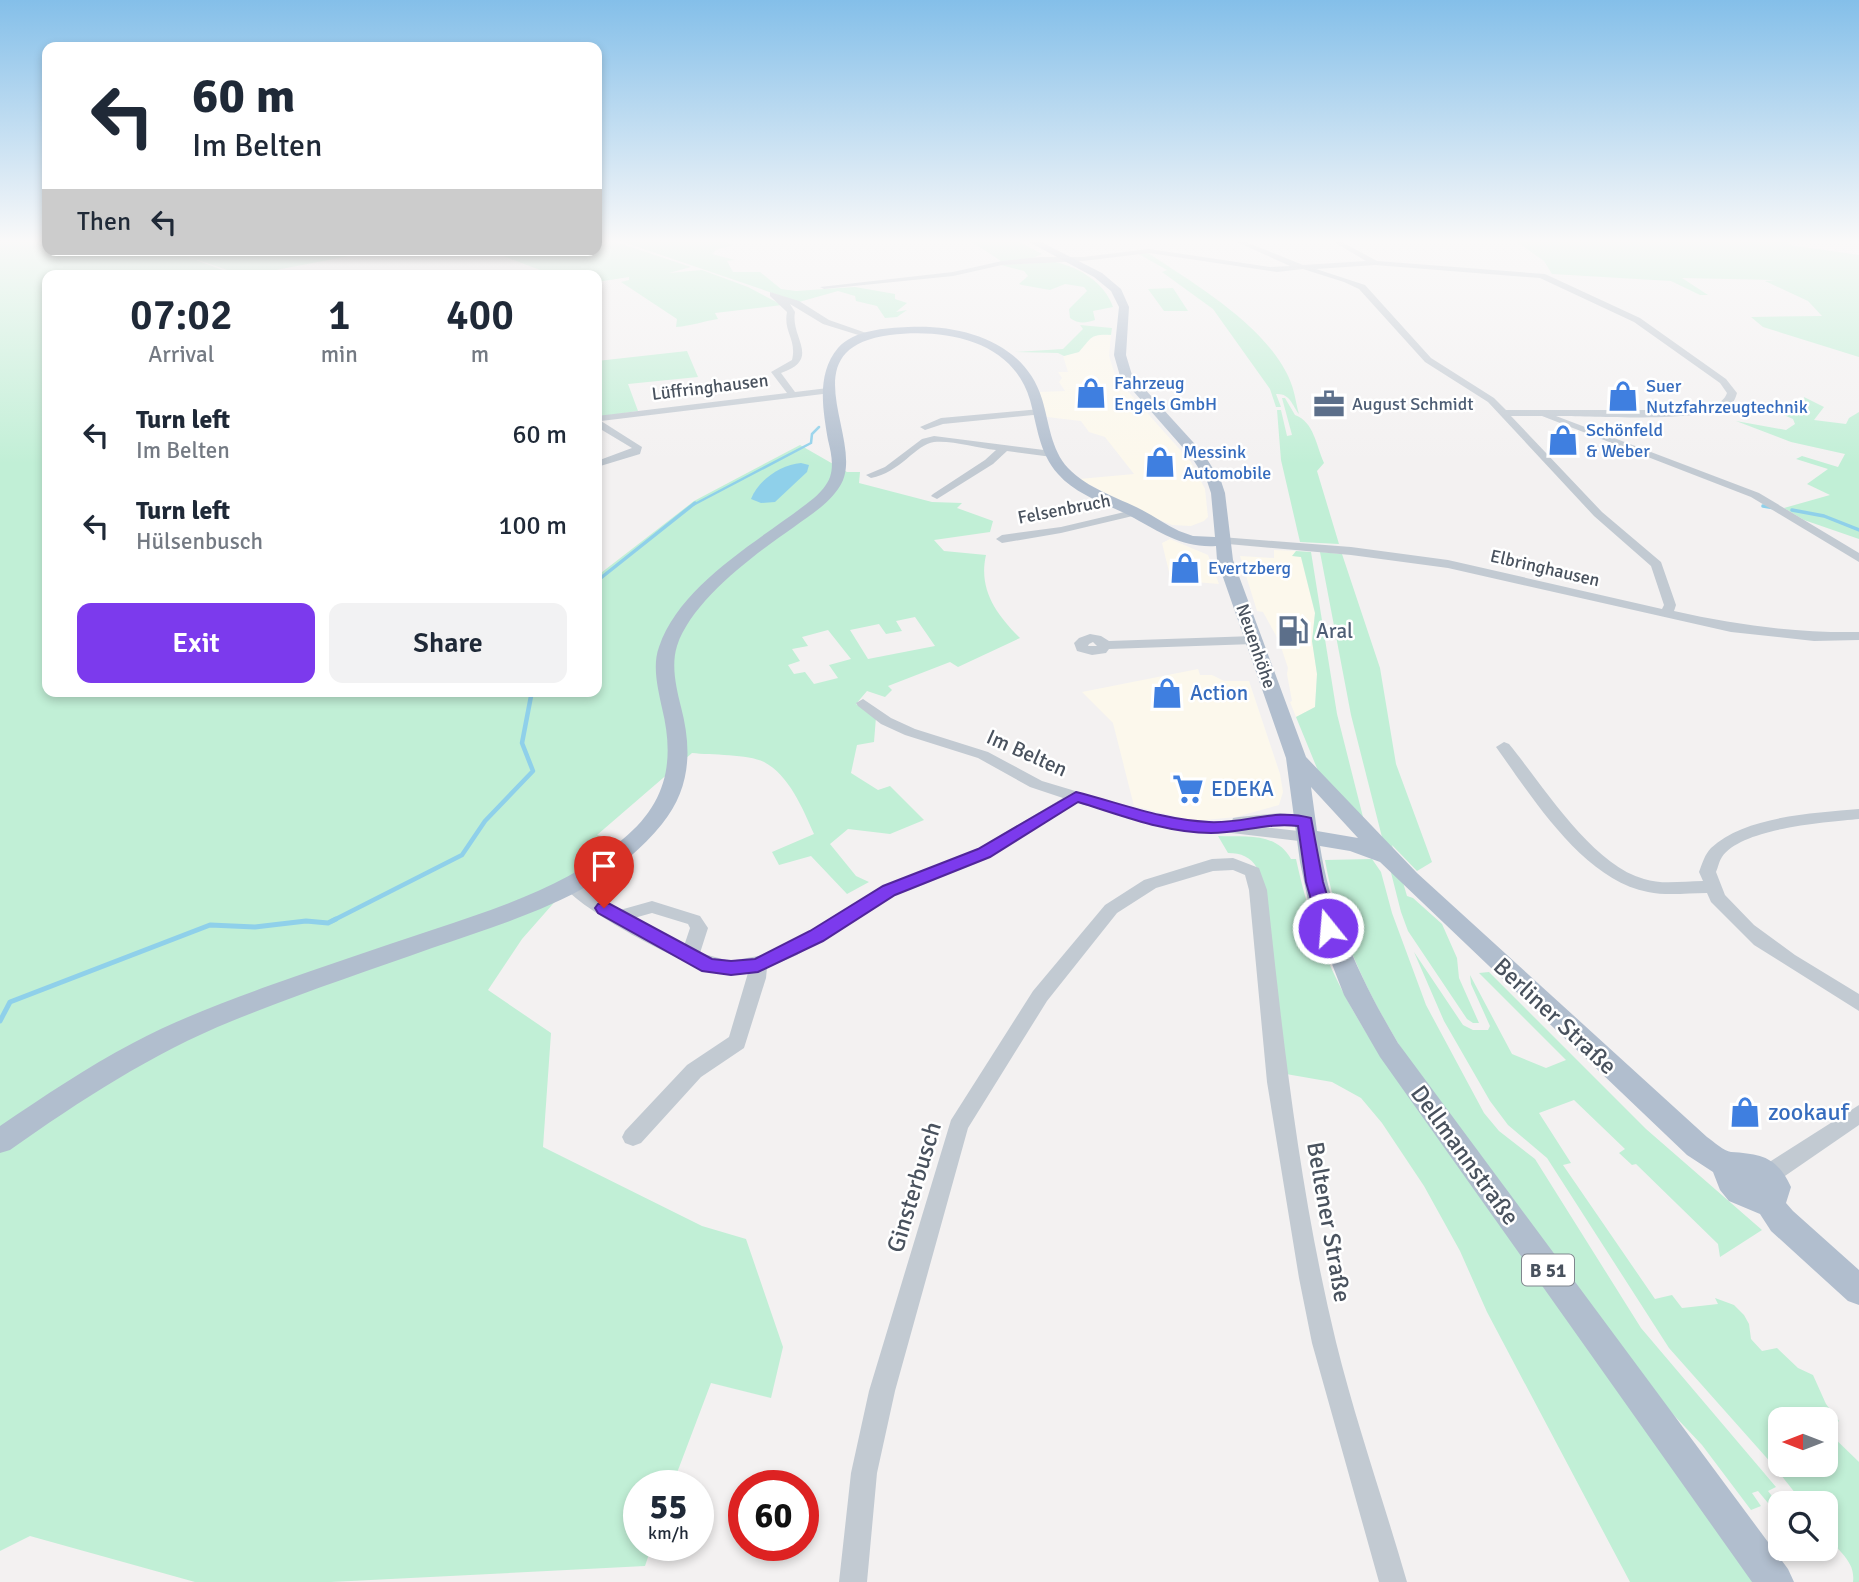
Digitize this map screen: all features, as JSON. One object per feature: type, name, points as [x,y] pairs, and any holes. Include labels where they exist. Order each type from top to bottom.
[{"type":"main road","name":"Neuenhöhe","points":[[1124,316],[1120,355],[1126,376],[1198,456],[1214,481],[1225,560],[1296,758],[1307,829]]},
{"type":"main road","points":[[0,1141],[94,1078],[192,1026],[524,906],[572,885],[622,852],[651,823],[668,799],[678,773],[681,758],[677,724],[664,668],[669,639],[687,613],[726,574],[768,538],[821,499],[834,484],[838,473],[838,458],[829,401],[833,367],[841,349],[853,341],[868,335],[895,331],[928,330],[962,335],[986,343],[1007,356],[1025,375],[1040,412],[1052,454],[1061,469],[1077,483],[1179,538],[1201,544],[1221,541]]},
{"type":"main road","name":"Berliner Straße","points":[[1296,758],[1379,848],[1626,1083],[1696,1146],[1728,1167],[1728,1179],[1739,1192],[1756,1200],[1768,1188],[1783,1221],[1859,1290]]},
{"type":"main road","name":"Berliner Straße","points":[[1307,829],[1354,844],[1379,848]]},
{"type":"main road","name":"Dellmannstraße","points":[[1307,829],[1315,882],[1336,949],[1357,995],[1389,1050],[1775,1582]]},
{"type":"street","points":[[790,316],[789,322],[799,348],[796,360],[790,367],[776,372],[792,394]]},
{"type":"street","points":[[818,316],[827,322],[868,335]]},
{"type":"street","points":[[1387,316],[1428,360],[1487,396],[1598,514],[1660,568],[1670,605],[1667,613]]},
{"type":"street","points":[[1504,413],[1701,412],[1729,401],[1732,393],[1723,381],[1641,322],[1628,316]]},
{"type":"street","name":"Lüffringhausen","points":[[602,420],[792,394],[829,401]]},
{"type":"street","points":[[925,427],[941,421],[1040,412]]},
{"type":"street","points":[[1542,413],[1735,486],[1769,502],[1859,558]]},
{"type":"street","name":"Lüffringhausen","points":[[602,424],[638,447],[636,452],[602,462]]},
{"type":"street","points":[[871,475],[882,475],[924,440],[1052,454]]},
{"type":"street","points":[[937,496],[989,462],[1003,449]]},
{"type":"street","name":"Felsenbruch","points":[[1002,539],[1061,530],[1133,513]]},
{"type":"street","name":"Elbringhausen","points":[[1221,541],[1345,550],[1448,564],[1639,609],[1766,633],[1814,637],[1859,636]]},
{"type":"street","points":[[1105,645],[1254,640]]},
{"type":"street","name":"Im Belten","points":[[863,703],[886,721],[910,733],[983,755],[1037,784],[1172,825],[1307,829]]},
{"type":"street","points":[[1504,747],[1518,762],[1529,784],[1562,824],[1627,879],[1645,886],[1711,887]]},
{"type":"street","points":[[572,885],[617,917],[708,966],[731,968],[758,965],[816,936],[889,890],[984,853],[1076,797]]},
{"type":"street","points":[[1859,814],[1769,828],[1726,841],[1717,848],[1710,860],[1711,887],[1730,914],[1750,932],[1859,1004]]},
{"type":"street","name":"Ginsterbusch","points":[[853,1582],[864,1473],[882,1391],[958,1126],[1040,996],[1111,909],[1130,895],[1172,875],[1212,865],[1233,864],[1245,867]]},
{"type":"street","name":"Beltener Straße","points":[[1245,867],[1253,872],[1258,890],[1277,1082],[1311,1278],[1328,1355],[1393,1582]]},
{"type":"street","points":[[617,917],[652,907],[694,920],[699,929],[690,957]]},
{"type":"street","points":[[634,1137],[695,1070],[737,1042],[757,978],[758,965]]},
{"type":"street","points":[[1768,1188],[1859,1114]]},
{"type":"shaded area","points":[[1096,334],[1111,335],[1109,356],[1116,378],[1191,462],[1205,489],[1208,517],[1204,521],[1191,526],[1172,525],[1143,513],[1079,479],[1134,474],[1105,437],[1089,432],[1081,421],[1047,417],[1039,392],[1065,391],[1059,382],[1062,378],[1058,372],[1068,372],[1063,356],[1079,352],[1088,338]]},
{"type":"shaded area","points":[[1170,539],[1208,555],[1219,584],[1171,580],[1162,543]]},
{"type":"shaded area","points":[[1274,550],[1296,551],[1293,556],[1301,557],[1315,613],[1312,641],[1317,674],[1315,707],[1296,717],[1290,702],[1288,668],[1279,641],[1263,612],[1257,611],[1240,556],[1274,558]]},
{"type":"shaded area","points":[[1198,669],[1200,675],[1212,675],[1224,681],[1249,681],[1280,774],[1283,792],[1279,805],[1236,817],[1195,821],[1134,806],[1113,723],[1082,692]]},
{"type":"green space","points":[[0,316],[42,316],[42,697],[602,697],[602,572],[694,501],[800,445],[847,472],[860,472],[859,483],[932,502],[962,503],[957,508],[993,521],[990,532],[934,540],[944,551],[986,555],[985,580],[991,601],[1020,638],[958,667],[950,662],[888,686],[892,690],[885,697],[867,691],[856,704],[876,717],[874,742],[857,745],[851,773],[878,790],[890,786],[924,820],[890,834],[848,829],[830,844],[856,876],[869,882],[847,894],[811,856],[779,865],[772,852],[814,834],[788,784],[773,768],[757,759],[692,753],[597,835],[611,838],[522,939],[488,990],[551,1033],[543,1147],[702,1226],[746,1239],[783,1347],[771,1398],[711,1383],[678,1470],[623,1470],[623,1561],[647,1561],[645,1566],[331,1582],[195,1582],[30,1536],[0,1551]],"holes":[[[915,617],[935,646],[868,659],[850,630],[879,624],[886,634],[902,631],[896,621]],[[828,630],[851,659],[829,665],[838,678],[814,684],[805,672],[794,674],[788,665],[800,661],[792,649],[808,646],[802,637]]]},
{"type":"green space","points":[[672,316],[716,316],[718,319],[676,327],[677,319]]},
{"type":"green space","points":[[1070,316],[1094,316],[1095,320],[1085,322]]},
{"type":"green space","points":[[1218,316],[1237,316],[1266,344],[1281,363],[1292,387],[1299,414],[1285,395],[1276,394],[1281,407],[1276,407],[1270,389]]},
{"type":"green space","points":[[1859,316],[1859,357],[1763,327],[1751,317]]},
{"type":"green space","points":[[1080,325],[1112,328],[1111,335],[1095,336],[1079,352],[1064,356],[1058,353],[1015,352],[1063,349],[1083,329]]},
{"type":"green space","points":[[687,351],[698,377],[628,384],[638,411],[602,416],[602,360]]},
{"type":"green space","points":[[1804,397],[1824,407],[1814,420],[1846,424],[1849,418],[1859,412],[1859,539],[1804,520],[1784,508],[1830,495],[1807,484],[1828,469],[1796,459],[1802,456],[1838,467],[1845,454],[1791,442],[1736,421],[1786,430],[1795,424],[1793,419],[1765,407],[1766,404],[1807,411]]},
{"type":"green space","points":[[1282,398],[1285,398],[1295,415],[1306,423],[1316,442],[1324,463],[1317,471],[1339,544],[1300,542],[1281,460],[1277,410],[1281,410],[1287,436],[1292,435]]},
{"type":"green space","points":[[1296,551],[1311,552],[1337,714],[1364,821],[1321,778],[1296,717],[1315,707],[1317,674],[1312,641],[1315,613],[1301,557],[1292,556]]},
{"type":"green space","points":[[1320,552],[1342,554],[1380,668],[1396,764],[1432,862],[1417,871],[1392,845],[1407,896],[1413,898],[1442,924],[1457,958],[1459,978],[1479,1023],[1467,1019],[1408,931],[1401,912],[1351,715]]},
{"type":"green space","points":[[1218,836],[1269,840],[1285,850],[1291,859],[1296,859],[1308,907],[1323,950],[1342,991],[1367,1034],[1757,1582],[1630,1582],[1487,1312],[1460,1251],[1424,1186],[1382,1123],[1361,1098],[1332,1082],[1286,1074],[1257,868],[1245,856],[1228,853]]},
{"type":"green space","points":[[1372,859],[1381,872],[1392,913],[1426,1005],[1484,1113],[1499,1131],[1535,1159],[1641,1328],[1776,1487],[1768,1491],[1768,1503],[1758,1491],[1752,1493],[1761,1506],[1751,1510],[1702,1445],[1653,1393],[1404,1053],[1355,960],[1337,911],[1325,860]]},
{"type":"green space","points":[[1414,952],[1463,1025],[1473,1030],[1488,1030],[1490,1026],[1471,984],[1470,975],[1512,1054],[1546,1068],[1566,1060],[1479,973],[1489,972],[1646,1129],[1762,1230],[1720,1257],[1718,1244],[1636,1164],[1632,1165],[1619,1153],[1625,1149],[1574,1100],[1539,1113],[1571,1163],[1563,1165],[1655,1299],[1672,1295],[1682,1308],[1718,1304],[1715,1298],[1734,1305],[1744,1315],[1749,1324],[1751,1339],[1762,1351],[1777,1348],[1798,1368],[1813,1375],[1828,1407],[1768,1407],[1768,1459],[1669,1348],[1547,1158],[1508,1125],[1490,1101],[1444,1021]]},
{"type":"green space","points":[[1838,1442],[1859,1462],[1859,1582],[1853,1582],[1851,1567],[1838,1549],[1838,1491],[1794,1491],[1782,1477],[1838,1477]]},
{"type":"water","points":[[801,463],[809,465],[807,472],[775,502],[761,503],[751,499],[765,479],[786,467]]},
{"type":"waterway","points":[[693,505],[811,443],[812,434],[819,427]]},
{"type":"waterway","points":[[602,577],[695,503]]},
{"type":"waterway","points":[[1763,506],[1775,508]]},
{"type":"waterway","points":[[1792,510],[1824,516],[1859,530]]},
{"type":"waterway","points":[[332,921],[462,855],[485,821],[533,771],[522,743],[531,697]]},
{"type":"waterway","points":[[332,921],[336,919]]},
{"type":"waterway","points":[[0,1021],[10,1002],[210,925],[255,927],[332,921]]},
{"type":"place","name":"Fahrzeug Engels GmbH","points":[[1091,393]]},
{"type":"place","name":"Suer Nutzfahrzeugtechnik","points":[[1623,396]]},
{"type":"place","name":"August Schmidt","points":[[1329,404]]},
{"type":"place","name":"Schönfeld & Weber","points":[[1563,440]]},
{"type":"place","name":"Messink Automobile","points":[[1160,462]]},
{"type":"place","name":"Evertzberg","points":[[1185,568]]},
{"type":"place","name":"Aral","points":[[1293,631]]},
{"type":"place","name":"Action","points":[[1167,693]]},
{"type":"place","name":"EDEKA","points":[[1188,789]]},
{"type":"place","name":"zookauf","points":[[1745,1112]]},
{"type":"route","points":[[604,908],[708,966],[731,968],[758,965],[816,936],[889,890],[984,853],[1076,797],[1172,825],[1213,828],[1280,818],[1306,822],[1315,882],[1328,928]]}]
